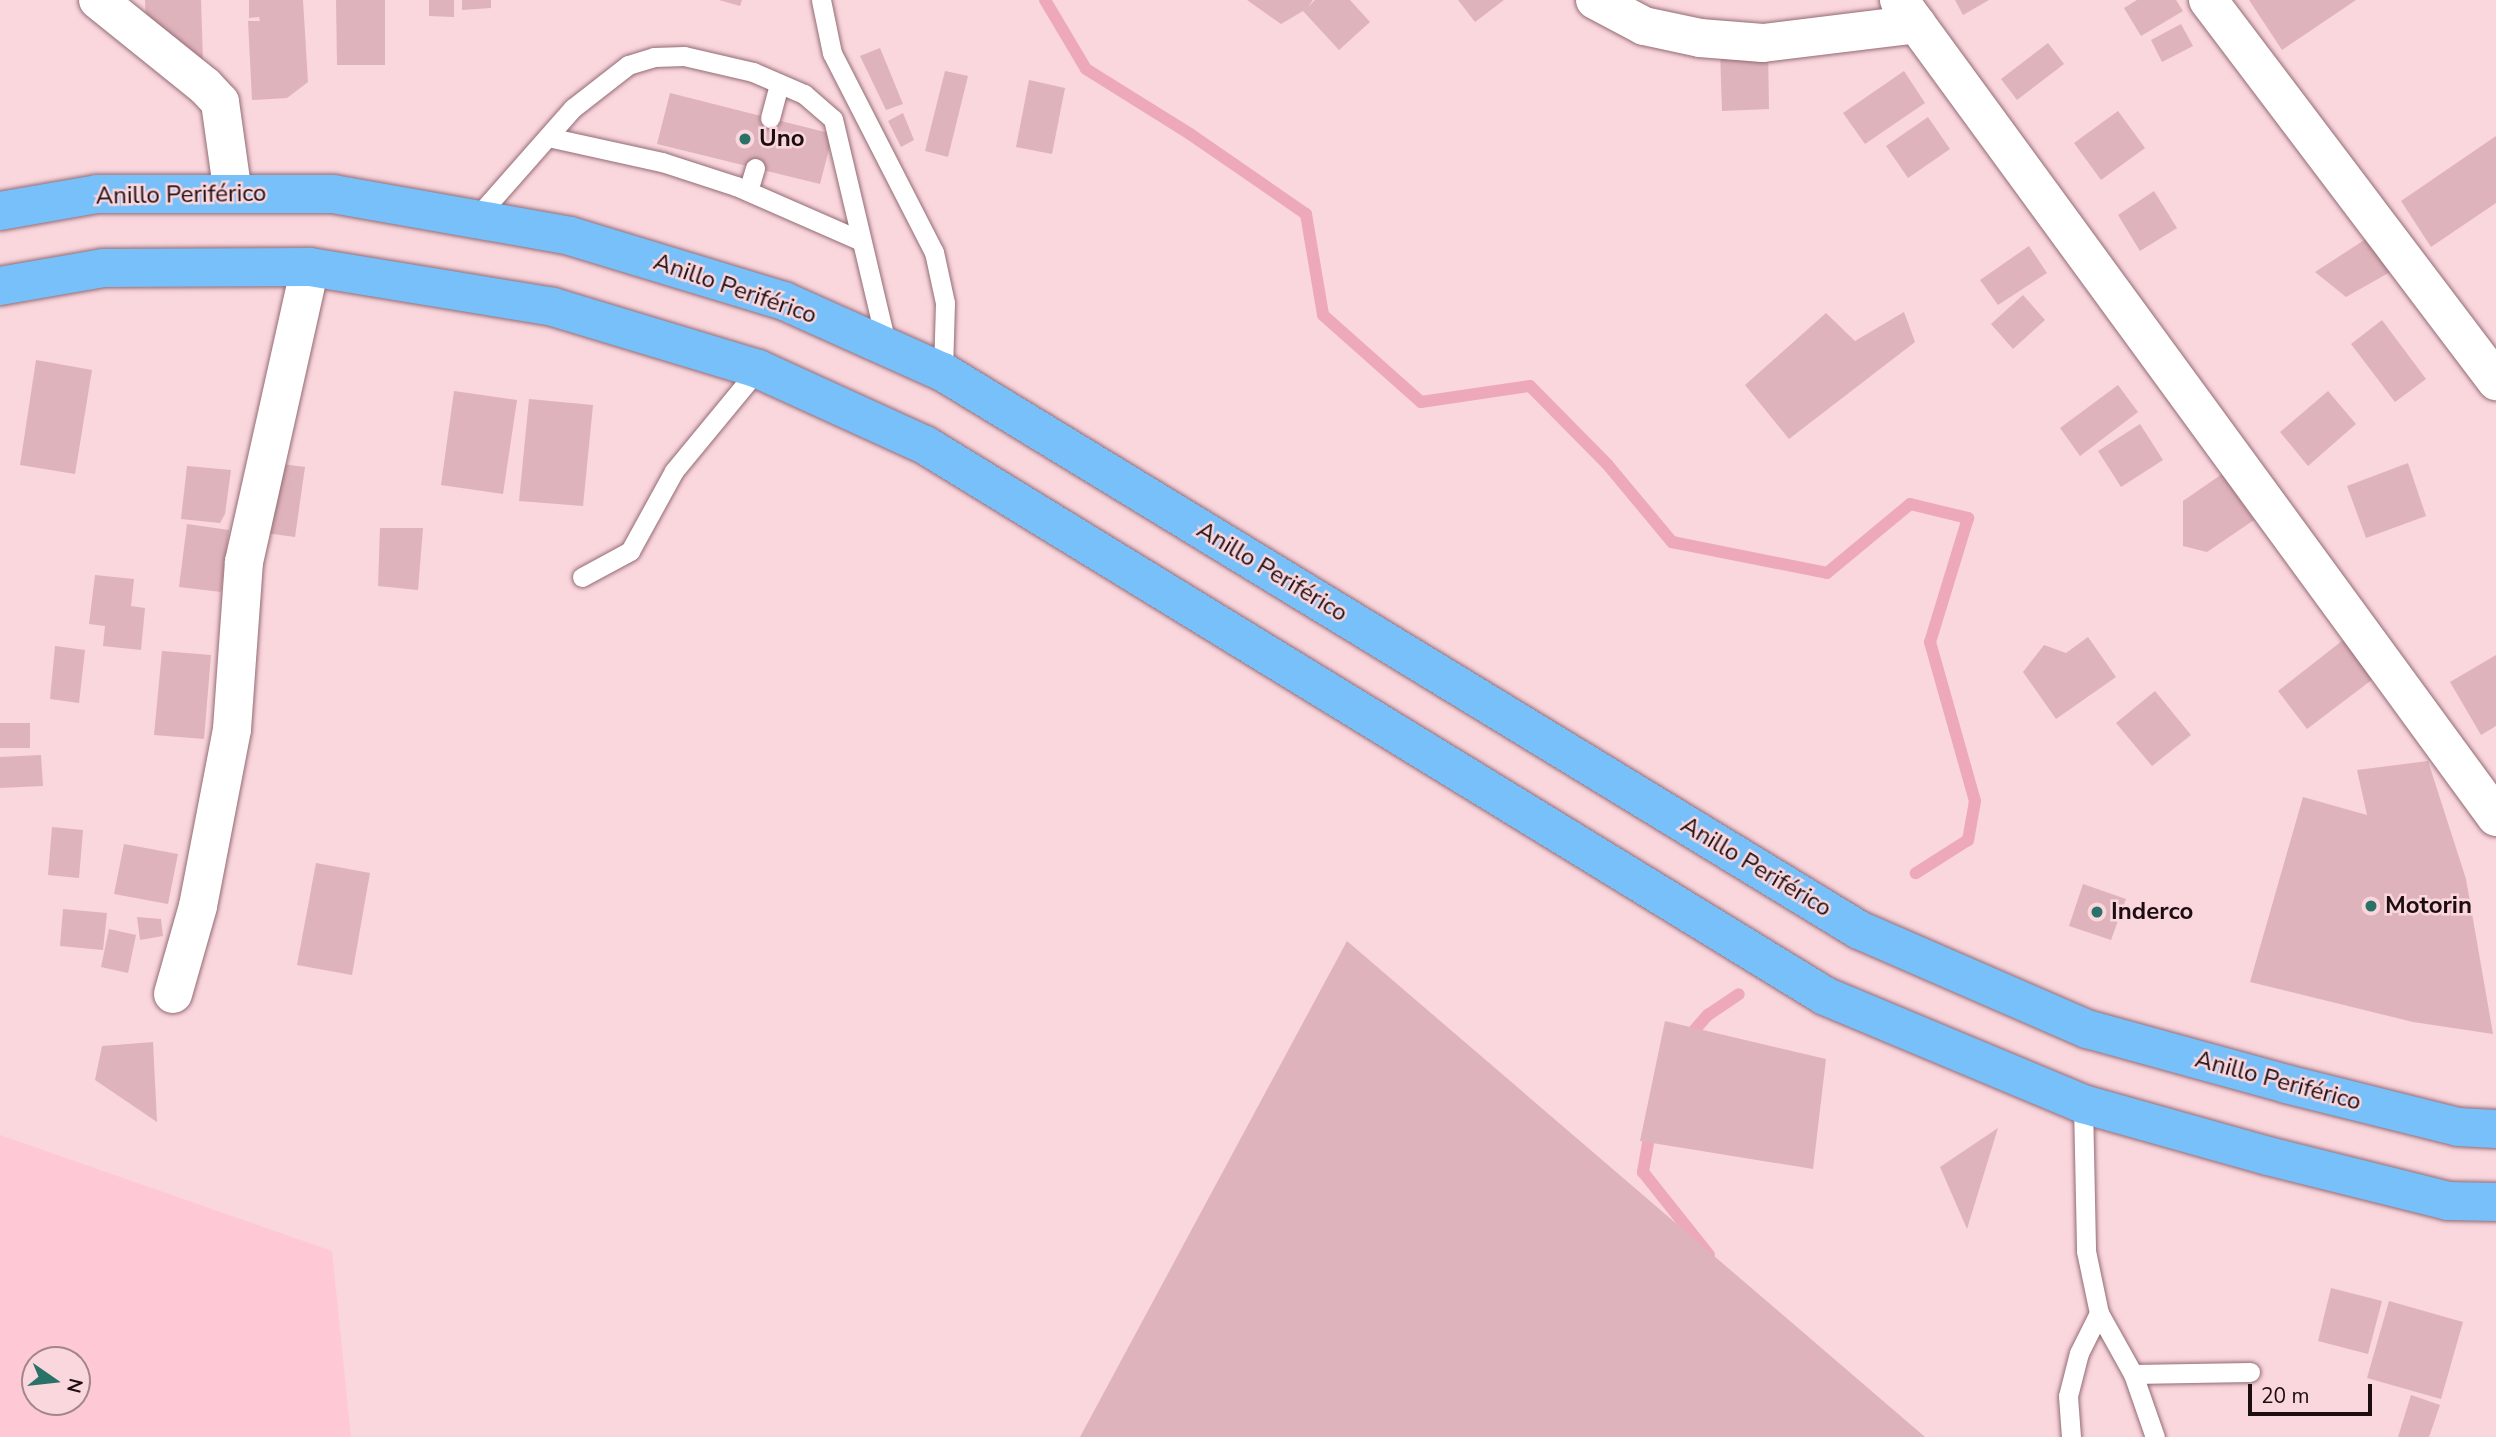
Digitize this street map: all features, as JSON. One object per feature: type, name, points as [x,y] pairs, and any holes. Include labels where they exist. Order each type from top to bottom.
[{"type":"highway","name":"Anillo Periférico","points":[[0,211],[97,194],[333,194],[570,236],[771,296],[943,372],[1859,930],[2087,1029],[2286,1084],[2458,1127],[2496,1129]]},
{"type":"highway","points":[[0,286],[103,268],[310,267],[553,307],[758,369],[925,445],[1825,996],[2083,1104],[2268,1156],[2448,1200],[2496,1202]]},
{"type":"street","points":[[98,0],[205,86],[220,103],[233,194]]},
{"type":"street","points":[[1595,0],[1644,26],[1713,39],[1763,43],[1908,12],[2496,817]]},
{"type":"street","points":[[2208,0],[2496,382]]},
{"type":"street","points":[[173,994],[198,906],[232,729],[244,562],[310,267]]},
{"type":"lane","points":[[821,0],[832,53],[934,252],[945,303],[943,372]]},
{"type":"lane","points":[[475,219],[573,108],[628,65],[654,57],[684,56],[753,72],[804,94],[833,119],[887,347]]},
{"type":"lane","points":[[769,118],[779,84]]},
{"type":"lane","points":[[548,136],[662,162],[748,191],[861,241]]},
{"type":"lane","points":[[748,191],[755,167]]},
{"type":"lane","points":[[582,577],[630,551],[674,471],[758,369]]},
{"type":"lane","points":[[2083,1104],[2086,1251],[2099,1313],[2133,1374],[2155,1437]]},
{"type":"lane","points":[[2071,1437],[2068,1396],[2079,1353],[2099,1313]]},
{"type":"lane","points":[[2133,1374],[2250,1372]]},
{"type":"shaded area","points":[[0,1135],[332,1251],[351,1437],[0,1437]]},
{"type":"building","points":[[145,0],[201,0],[203,62],[146,25]]},
{"type":"building","points":[[249,0],[303,0],[308,82],[287,98],[252,100],[248,21],[260,21],[259,17],[249,18]]},
{"type":"building","points":[[336,0],[385,0],[385,65],[337,65]]},
{"type":"building","points":[[429,0],[454,0],[454,17],[429,16]]},
{"type":"building","points":[[462,0],[491,0],[491,8],[462,10]]},
{"type":"building","points":[[719,0],[742,0],[740,6]]},
{"type":"building","points":[[1247,0],[1313,0],[1308,7],[1315,0],[1350,0],[1370,22],[1339,50],[1303,11],[1281,24]]},
{"type":"building","points":[[1458,0],[1504,0],[1475,22]]},
{"type":"building","points":[[1955,0],[1989,0],[1963,15]]},
{"type":"building","points":[[2137,0],[2176,0],[2183,11],[2141,36],[2124,8]]},
{"type":"building","points":[[2249,0],[2356,0],[2282,50]]},
{"type":"building","points":[[2181,24],[2193,46],[2162,62],[2151,40]]},
{"type":"building","points":[[2048,43],[2064,64],[2017,100],[2001,79]]},
{"type":"building","points":[[880,48],[903,104],[886,110],[860,56]]},
{"type":"building","points":[[1768,49],[1769,109],[1722,111],[1720,50]]},
{"type":"building","points":[[945,71],[968,76],[948,157],[925,151]]},
{"type":"building","points":[[1904,71],[1925,103],[1865,144],[1843,113]]},
{"type":"building","points":[[1029,80],[1065,88],[1052,154],[1016,147]]},
{"type":"building","name":"Uno","points":[[670,93],[833,134],[820,184],[657,144]]},
{"type":"building","points":[[2118,111],[2145,148],[2101,180],[2074,143]]},
{"type":"building","points":[[903,113],[914,140],[901,147],[888,121]]},
{"type":"building","points":[[1928,117],[1950,149],[1908,178],[1886,146]]},
{"type":"building","points":[[2496,136],[2496,203],[2431,247],[2401,201]]},
{"type":"building","points":[[2154,191],[2177,228],[2140,251],[2118,215]]},
{"type":"building","points":[[2369,237],[2392,271],[2346,297],[2315,272]]},
{"type":"building","points":[[2029,246],[2047,273],[1998,305],[1980,280]]},
{"type":"building","points":[[2023,295],[2045,320],[2013,349],[1991,324]]},
{"type":"building","points":[[1904,312],[1915,342],[1789,439],[1745,385],[1826,313],[1855,341]]},
{"type":"building","points":[[2382,320],[2426,379],[2395,402],[2351,344]]},
{"type":"building","points":[[36,360],[92,370],[75,474],[20,465]]},
{"type":"building","points":[[2118,385],[2138,412],[2080,456],[2060,428]]},
{"type":"building","points":[[454,391],[517,400],[503,494],[441,485]]},
{"type":"building","points":[[2328,391],[2356,424],[2308,466],[2280,432]]},
{"type":"building","points":[[529,399],[593,405],[583,506],[519,501]]},
{"type":"building","points":[[2140,424],[2163,460],[2121,487],[2098,451]]},
{"type":"building","points":[[267,462],[305,467],[295,537],[258,532]]},
{"type":"building","points":[[2408,463],[2426,516],[2366,538],[2347,486]]},
{"type":"building","points":[[187,466],[231,470],[225,514],[220,523],[181,519]]},
{"type":"building","points":[[2222,474],[2254,520],[2207,552],[2183,546],[2183,501]]},
{"type":"building","points":[[187,524],[229,530],[221,592],[179,587]]},
{"type":"building","points":[[380,528],[423,528],[418,590],[378,586]]},
{"type":"building","points":[[95,575],[134,579],[131,606],[145,608],[141,650],[103,646],[105,626],[89,624]]},
{"type":"building","points":[[2088,637],[2116,677],[2056,719],[2023,672],[2044,645],[2066,653]]},
{"type":"building","points":[[2347,637],[2377,676],[2307,729],[2278,691]]},
{"type":"building","points":[[55,646],[85,650],[79,703],[50,699]]},
{"type":"building","points":[[162,651],[211,655],[204,739],[154,735]]},
{"type":"building","points":[[2496,655],[2496,726],[2481,735],[2450,682]]},
{"type":"building","points":[[2155,691],[2191,735],[2152,766],[2116,723]]},
{"type":"building","points":[[0,723],[30,723],[30,748],[0,748]]},
{"type":"building","points":[[41,755],[43,786],[0,788],[0,757]]},
{"type":"building","name":"Motorin","points":[[2428,761],[2466,879],[2493,1034],[2413,1022],[2250,982],[2303,797],[2367,815],[2357,770]]},
{"type":"building","points":[[52,827],[83,830],[79,878],[48,875]]},
{"type":"building","points":[[124,844],[178,854],[168,904],[114,894]]},
{"type":"building","points":[[316,863],[370,873],[352,975],[297,965]]},
{"type":"building","name":"Inderco","points":[[2083,884],[2126,899],[2111,940],[2069,926]]},
{"type":"building","points":[[63,909],[107,913],[103,950],[60,946]]},
{"type":"building","points":[[137,917],[161,919],[163,936],[140,940]]},
{"type":"building","points":[[109,929],[136,935],[128,973],[101,967]]},
{"type":"building","points":[[1347,941],[1925,1437],[1080,1437]]},
{"type":"building","points":[[1665,1021],[1826,1059],[1813,1169],[1640,1141]]},
{"type":"building","points":[[153,1042],[157,1122],[95,1080],[102,1046]]},
{"type":"building","points":[[1998,1128],[1967,1229],[1940,1167]]},
{"type":"building","points":[[2331,1288],[2382,1301],[2368,1354],[2318,1341]]},
{"type":"building","points":[[2389,1301],[2463,1322],[2441,1399],[2367,1378]]},
{"type":"building","points":[[2411,1395],[2440,1405],[2429,1437],[2398,1437]]},
{"type":"waterway","points":[[1045,0],[1086,69],[1190,134],[1306,214],[1323,315],[1421,402],[1530,386],[1607,464],[1672,542],[1827,573],[1910,504],[1968,518],[1930,642],[1975,801],[1968,840],[1916,873]]},
{"type":"waterway","points":[[1685,1041],[1708,1015],[1739,994]]},
{"type":"waterway","points":[[1651,1126],[1643,1172],[1709,1255]]},
{"type":"place","name":"Uno","points":[[745,139]]},
{"type":"place","name":"Motorin","points":[[2371,906]]},
{"type":"place","name":"Inderco","points":[[2097,912]]}]
